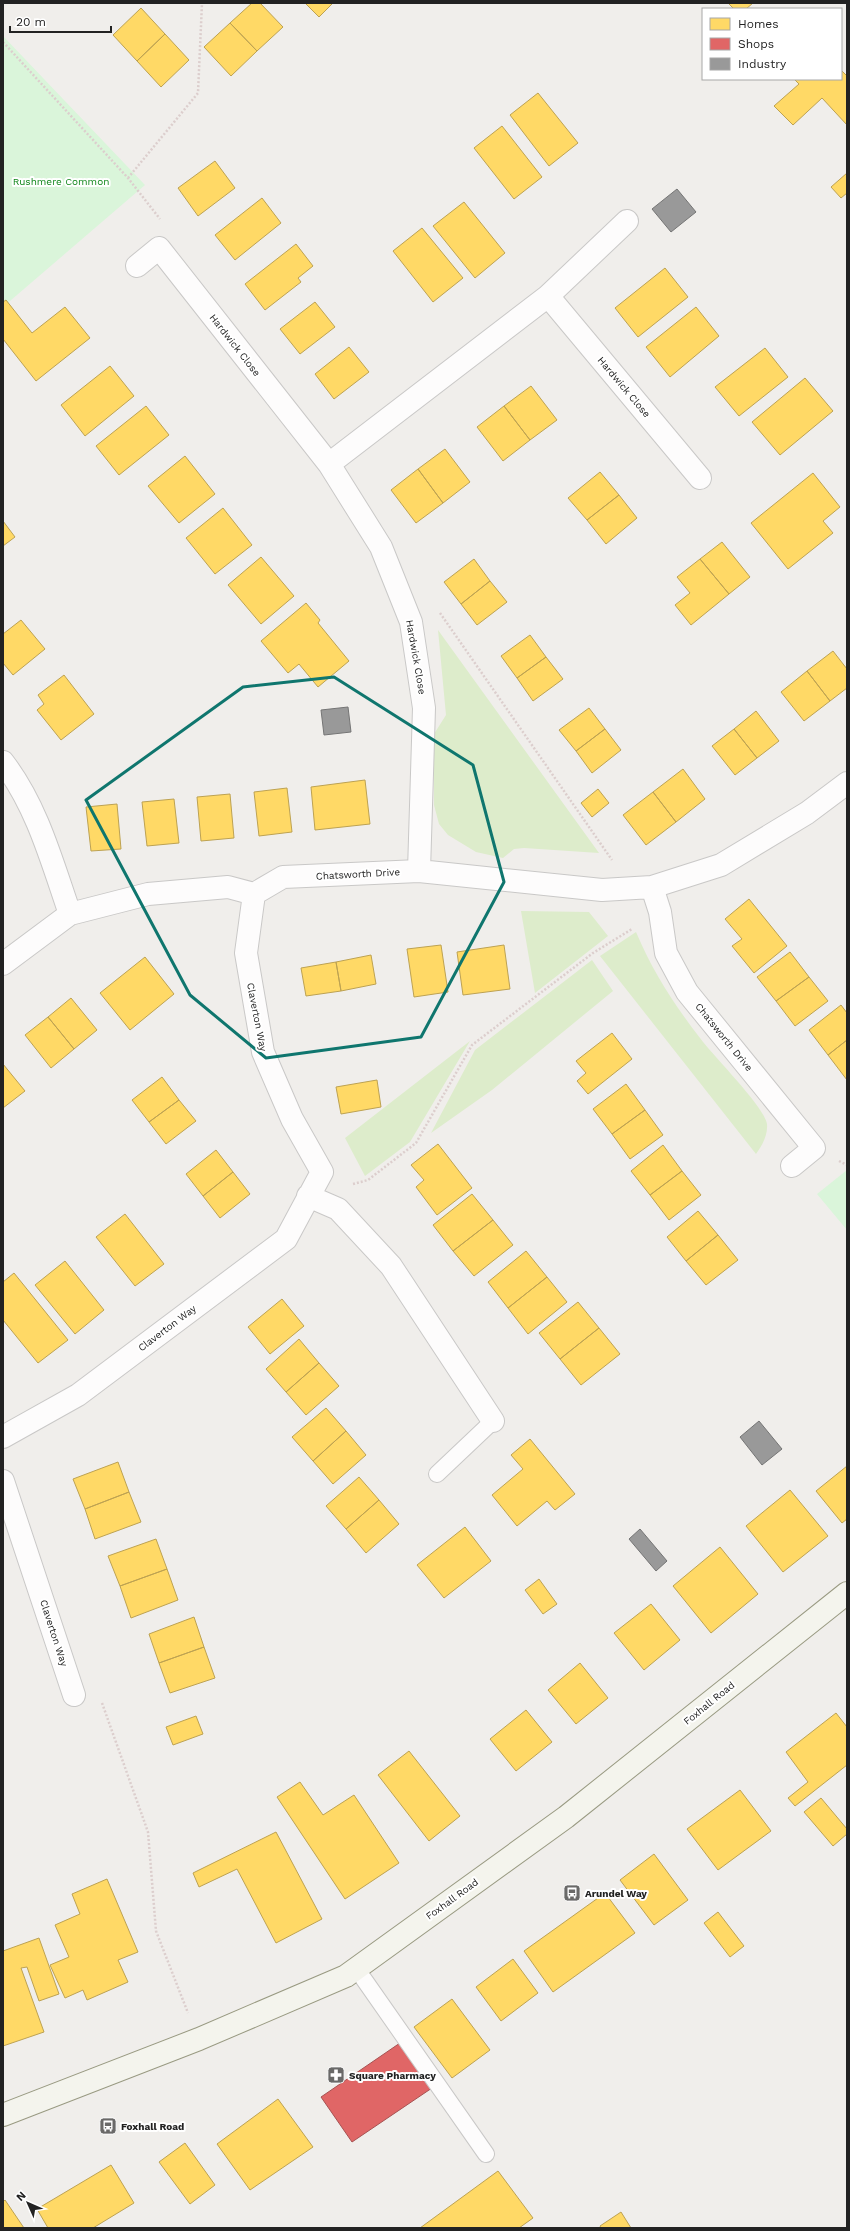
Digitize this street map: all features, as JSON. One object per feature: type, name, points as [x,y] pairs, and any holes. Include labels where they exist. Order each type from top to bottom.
[{"type":"street","points":[[329,464],[548,296],[627,221]]},
{"type":"street","points":[[138,266],[159,248]]},
{"type":"street","name":"Hardwick Close","points":[[159,248],[329,464],[382,547],[411,622],[424,708],[420,871]]},
{"type":"street","name":"Hardwick Close","points":[[548,296],[700,478]]},
{"type":"street","points":[[3,762],[14,776],[36,818],[70,914]]},
{"type":"street","name":"Chatsworth Drive","points":[[254,894],[284,877],[420,871],[602,890],[652,887],[721,865],[807,812],[847,783]]},
{"type":"street","points":[[3,964],[70,914],[148,894],[228,887],[254,894]]},
{"type":"street","name":"Chatsworth Drive","points":[[652,887],[660,912],[666,954],[687,992],[814,1148],[792,1166]]},
{"type":"street","name":"Claverton Way","points":[[3,1437],[78,1395],[286,1239],[322,1172],[292,1119],[263,1052],[246,953],[254,894]]},
{"type":"street","points":[[308,1196],[338,1210],[391,1266],[493,1421]]},
{"type":"street","name":"Claverton Way","points":[[3,1480],[74,1695]]},
{"type":"street","name":"Foxhall Road","points":[[3,2115],[199,2039],[346,1976],[566,1817],[847,1593]]},
{"type":"lane","points":[[437,1474],[493,1421]]},
{"type":"lane","points":[[356,1968],[486,2154]]},
{"type":"path","points":[[128,178],[198,93],[202,3]]},
{"type":"path","points":[[3,42],[128,178],[163,222],[159,248]]},
{"type":"path","points":[[439,611],[616,865],[652,887]]},
{"type":"path","points":[[308,1196],[368,1180],[416,1143],[472,1045],[593,953],[660,912]]},
{"type":"path","points":[[74,1695],[102,1703],[148,1832],[156,1931],[199,2039]]},
{"type":"highlighted area","points":[[334,677],[473,765],[504,882],[421,1037],[266,1058],[190,995],[86,800],[243,687]]},
{"type":"green space","name":"Rushmere Common","points":[[3,36],[145,185],[3,307]]},
{"type":"green space","points":[[438,630],[599,853],[524,848],[514,849],[503,858],[476,852],[448,835],[439,824],[434,805],[434,734],[446,715]]},
{"type":"green space","points":[[521,911],[589,912],[608,936],[535,993]]},
{"type":"green space","points":[[636,932],[664,987],[690,1025],[706,1046],[748,1094],[764,1116],[767,1124],[767,1132],[756,1154],[600,956]]},
{"type":"green space","points":[[592,960],[613,991],[492,1090],[431,1133],[475,1050]]},
{"type":"green space","points":[[470,1041],[410,1142],[365,1176],[345,1138]]},
{"type":"green space","points":[[847,1170],[847,1230],[817,1194]]},
{"type":"building: Homes","points":[[252,3],[260,3],[283,27],[257,51],[230,23]]},
{"type":"building: Homes","points":[[305,3],[333,3],[319,17]]},
{"type":"building: Homes","points":[[728,3],[753,3],[747,8],[733,8]]},
{"type":"building: Homes","points":[[141,8],[165,34],[137,61],[113,35]]},
{"type":"building: Homes","points":[[230,23],[257,51],[231,76],[204,47]]},
{"type":"building: Homes","points":[[165,34],[189,60],[161,87],[137,61]]},
{"type":"building: Homes","points":[[842,71],[847,76],[847,125],[822,98],[793,125],[774,106],[799,84],[795,80],[842,80]]},
{"type":"building: Homes","points":[[538,93],[578,143],[549,166],[510,115]]},
{"type":"building: Homes","points":[[502,126],[542,177],[514,199],[474,148]]},
{"type":"building: Homes","points":[[215,161],[235,188],[198,216],[178,188]]},
{"type":"building: Homes","points":[[847,173],[847,193],[841,198],[831,187]]},
{"type":"building: Homes","points":[[262,198],[281,223],[235,260],[215,235]]},
{"type":"building: Homes","points":[[464,202],[505,253],[475,278],[433,226]]},
{"type":"building: Homes","points":[[422,228],[463,278],[433,302],[393,251]]},
{"type":"building: Homes","points":[[296,244],[313,266],[298,278],[301,282],[265,310],[245,284]]},
{"type":"building: Homes","points":[[665,268],[688,297],[638,337],[615,308]]},
{"type":"building: Homes","points":[[6,300],[32,333],[65,307],[90,338],[36,381],[3,339],[3,302]]},
{"type":"building: Homes","points":[[315,302],[335,327],[300,354],[280,329]]},
{"type":"building: Homes","points":[[696,307],[719,336],[670,377],[646,347]]},
{"type":"building: Homes","points":[[349,347],[369,372],[334,399],[315,374]]},
{"type":"building: Homes","points":[[765,348],[788,377],[739,416],[715,387]]},
{"type":"building: Homes","points":[[110,366],[134,396],[85,436],[61,405]]},
{"type":"building: Homes","points":[[805,378],[833,411],[780,455],[752,422]]},
{"type":"building: Homes","points":[[531,386],[557,420],[530,440],[504,406]]},
{"type":"building: Homes","points":[[146,406],[169,435],[119,475],[96,446]]},
{"type":"building: Homes","points":[[504,406],[530,440],[503,461],[477,427]]},
{"type":"building: Homes","points":[[445,449],[470,482],[443,503],[418,469]]},
{"type":"building: Homes","points":[[185,456],[215,494],[179,523],[148,486]]},
{"type":"building: Homes","points":[[418,469],[443,503],[416,523],[391,490]]},
{"type":"building: Homes","points":[[600,472],[619,495],[587,520],[568,498]]},
{"type":"building: Homes","points":[[813,473],[840,507],[823,521],[833,533],[788,569],[751,523]]},
{"type":"building: Homes","points":[[619,495],[637,518],[606,544],[587,520]]},
{"type":"building: Homes","points":[[223,508],[252,545],[215,574],[186,538]]},
{"type":"building: Homes","points":[[3,521],[15,537],[3,546]]},
{"type":"building: Homes","points":[[722,542],[750,577],[729,594],[700,559]]},
{"type":"building: Homes","points":[[261,557],[294,596],[261,624],[228,585]]},
{"type":"building: Homes","points":[[474,559],[490,581],[461,604],[444,582]]},
{"type":"building: Homes","points":[[700,559],[729,594],[691,625],[675,605],[690,593],[677,577]]},
{"type":"building: Homes","points":[[490,581],[507,602],[477,625],[461,604]]},
{"type":"building: Homes","points":[[306,603],[320,620],[318,623],[349,661],[318,687],[299,664],[288,673],[261,641]]},
{"type":"building: Homes","points":[[21,620],[45,649],[13,675],[3,663],[3,634]]},
{"type":"building: Homes","points":[[530,635],[546,657],[517,678],[501,656]]},
{"type":"building: Homes","points":[[833,651],[847,669],[847,688],[830,701],[807,671]]},
{"type":"building: Homes","points":[[546,657],[563,679],[533,701],[517,678]]},
{"type":"building: Homes","points":[[807,671],[830,701],[804,721],[781,692]]},
{"type":"building: Homes","points":[[64,675],[94,714],[61,740],[37,710],[44,704],[38,695]]},
{"type":"building: Homes","points":[[589,708],[605,729],[576,751],[559,730]]},
{"type":"building: Homes","points":[[756,711],[779,741],[757,758],[734,729]]},
{"type":"building: Homes","points":[[605,729],[621,750],[592,773],[576,751]]},
{"type":"building: Homes","points":[[734,729],[757,758],[735,775],[712,746]]},
{"type":"building: Homes","points":[[683,769],[705,799],[676,822],[653,792]]},
{"type":"building: Homes","points":[[365,780],[370,824],[315,830],[311,787]]},
{"type":"building: Homes","points":[[287,788],[292,832],[259,836],[254,792]]},
{"type":"building: Homes","points":[[598,789],[609,803],[592,817],[581,803]]},
{"type":"building: Homes","points":[[653,792],[676,822],[646,845],[623,815]]},
{"type":"building: Homes","points":[[230,794],[234,838],[201,841],[197,797]]},
{"type":"building: Homes","points":[[174,799],[179,843],[147,846],[142,802]]},
{"type":"building: Homes","points":[[117,804],[121,849],[91,851],[86,807]]},
{"type":"building: Homes","points":[[749,899],[787,946],[754,973],[732,946],[742,939],[725,919]]},
{"type":"building: Homes","points":[[441,945],[448,992],[414,997],[407,949]]},
{"type":"building: Homes","points":[[504,945],[510,989],[463,995],[457,952]]},
{"type":"building: Homes","points":[[790,952],[809,977],[776,1001],[757,977]]},
{"type":"building: Homes","points":[[371,955],[376,984],[341,991],[336,962]]},
{"type":"building: Homes","points":[[145,957],[174,994],[130,1030],[100,993]]},
{"type":"building: Homes","points":[[336,962],[341,991],[306,996],[301,968]]},
{"type":"building: Homes","points":[[809,977],[828,1001],[795,1026],[776,1001]]},
{"type":"building: Homes","points":[[71,998],[97,1030],[74,1049],[48,1017]]},
{"type":"building: Homes","points":[[841,1005],[847,1013],[847,1040],[828,1055],[809,1030]]},
{"type":"building: Homes","points":[[48,1017],[74,1049],[51,1068],[25,1035]]},
{"type":"building: Homes","points":[[612,1033],[632,1059],[588,1094],[577,1081],[586,1073],[576,1061]]},
{"type":"building: Homes","points":[[847,1040],[847,1080],[828,1055]]},
{"type":"building: Homes","points":[[3,1064],[25,1091],[3,1108]]},
{"type":"building: Homes","points":[[162,1077],[179,1100],[149,1122],[132,1100]]},
{"type":"building: Homes","points":[[377,1080],[381,1107],[341,1114],[336,1087]]},
{"type":"building: Homes","points":[[626,1084],[645,1110],[612,1134],[593,1109]]},
{"type":"building: Homes","points":[[179,1100],[196,1121],[166,1144],[149,1122]]},
{"type":"building: Homes","points":[[645,1110],[663,1135],[630,1159],[612,1134]]},
{"type":"building: Homes","points":[[438,1144],[472,1188],[437,1215],[416,1187],[424,1180],[411,1165]]},
{"type":"building: Homes","points":[[663,1145],[682,1171],[650,1195],[631,1171]]},
{"type":"building: Homes","points":[[216,1150],[233,1172],[203,1196],[186,1174]]},
{"type":"building: Homes","points":[[682,1171],[701,1195],[669,1220],[650,1195]]},
{"type":"building: Homes","points":[[233,1172],[250,1194],[220,1218],[203,1196]]},
{"type":"building: Homes","points":[[472,1194],[493,1220],[453,1251],[433,1225]]},
{"type":"building: Homes","points":[[698,1211],[718,1235],[686,1261],[667,1237]]},
{"type":"building: Homes","points":[[125,1214],[164,1264],[135,1286],[96,1237]]},
{"type":"building: Homes","points":[[493,1220],[513,1245],[474,1276],[453,1251]]},
{"type":"building: Homes","points":[[718,1235],[738,1260],[706,1285],[686,1261]]},
{"type":"building: Homes","points":[[526,1251],[547,1277],[508,1308],[488,1282]]},
{"type":"building: Homes","points":[[65,1261],[104,1310],[75,1334],[35,1285]]},
{"type":"building: Homes","points":[[14,1273],[68,1340],[38,1363],[3,1320],[3,1282]]},
{"type":"building: Homes","points":[[547,1277],[567,1302],[528,1334],[508,1308]]},
{"type":"building: Homes","points":[[282,1299],[304,1326],[270,1354],[248,1327]]},
{"type":"building: Homes","points":[[578,1302],[599,1328],[560,1359],[539,1333]]},
{"type":"building: Homes","points":[[599,1328],[620,1354],[581,1385],[560,1359]]},
{"type":"building: Homes","points":[[299,1339],[319,1363],[286,1392],[266,1369]]},
{"type":"building: Homes","points":[[319,1363],[339,1386],[306,1415],[286,1392]]},
{"type":"building: Homes","points":[[326,1408],[346,1431],[313,1461],[292,1437]]},
{"type":"building: Homes","points":[[346,1431],[366,1455],[333,1484],[313,1461]]},
{"type":"building: Homes","points":[[530,1439],[575,1494],[555,1510],[547,1501],[517,1526],[492,1495],[523,1469],[511,1455]]},
{"type":"building: Homes","points":[[118,1462],[129,1492],[85,1509],[73,1479]]},
{"type":"building: Homes","points":[[847,1466],[847,1519],[842,1523],[816,1491]]},
{"type":"building: Homes","points":[[359,1477],[379,1500],[346,1529],[326,1506]]},
{"type":"building: Homes","points":[[790,1490],[828,1536],[783,1572],[746,1526]]},
{"type":"building: Homes","points":[[129,1492],[141,1522],[95,1539],[85,1509]]},
{"type":"building: Homes","points":[[379,1500],[399,1524],[366,1553],[346,1529]]},
{"type":"building: Homes","points":[[465,1527],[491,1561],[444,1598],[417,1565]]},
{"type":"building: Homes","points":[[156,1539],[167,1569],[120,1586],[108,1556]]},
{"type":"building: Homes","points":[[720,1547],[758,1594],[711,1633],[673,1586]]},
{"type":"building: Homes","points":[[167,1569],[178,1600],[131,1618],[120,1586]]},
{"type":"building: Homes","points":[[539,1579],[557,1604],[543,1614],[525,1590]]},
{"type":"building: Homes","points":[[651,1604],[680,1640],[644,1670],[614,1633]]},
{"type":"building: Homes","points":[[194,1617],[204,1647],[159,1663],[149,1634]]},
{"type":"building: Homes","points":[[204,1647],[215,1678],[170,1693],[159,1663]]},
{"type":"building: Homes","points":[[580,1663],[608,1698],[576,1724],[548,1690]]},
{"type":"building: Homes","points":[[526,1710],[552,1742],[516,1771],[490,1739]]},
{"type":"building: Homes","points":[[836,1713],[847,1727],[847,1765],[795,1806],[788,1798],[808,1782],[786,1752]]},
{"type":"building: Homes","points":[[196,1716],[203,1734],[173,1745],[166,1727]]},
{"type":"building: Homes","points":[[409,1751],[460,1816],[429,1841],[378,1775]]},
{"type":"building: Homes","points":[[300,1782],[323,1815],[354,1795],[399,1863],[345,1899],[277,1797]]},
{"type":"building: Homes","points":[[740,1790],[771,1831],[718,1870],[687,1829]]},
{"type":"building: Homes","points":[[821,1798],[847,1829],[847,1834],[833,1846],[804,1812]]},
{"type":"building: Homes","points":[[276,1832],[322,1919],[276,1943],[237,1869],[199,1887],[193,1873]]},
{"type":"building: Homes","points":[[654,1854],[688,1900],[654,1925],[620,1880]]},
{"type":"building: Homes","points":[[107,1879],[138,1952],[118,1960],[128,1982],[87,2000],[83,1990],[65,1998],[50,1965],[69,1957],[55,1925],[80,1914],[72,1894]]},
{"type":"building: Homes","points":[[605,1893],[635,1933],[553,1992],[524,1951]]},
{"type":"building: Homes","points":[[718,1912],[744,1946],[730,1957],[704,1923]]},
{"type":"building: Homes","points":[[39,1938],[59,1994],[39,2001],[27,1967],[21,1968],[44,2032],[3,2046],[3,1951]]},
{"type":"building: Homes","points":[[513,1959],[538,1993],[501,2021],[476,1987]]},
{"type":"building: Homes","points":[[452,1999],[490,2050],[452,2078],[414,2027]]},
{"type":"building: Homes","points":[[278,2099],[313,2147],[250,2190],[217,2144]]},
{"type":"building: Homes","points":[[185,2143],[215,2185],[190,2204],[159,2162]]},
{"type":"building: Homes","points":[[111,2165],[134,2203],[93,2228],[48,2228],[37,2209]]},
{"type":"building: Homes","points":[[498,2171],[533,2218],[519,2228],[420,2228]]},
{"type":"building: Homes","points":[[5,2200],[24,2228],[3,2228],[3,2202]]},
{"type":"building: Homes","points":[[621,2212],[631,2228],[601,2228],[600,2226]]},
{"type":"building: Shops","points":[[400,2043],[432,2088],[352,2142],[321,2097]]},
{"type":"building: Industry","points":[[677,189],[696,212],[671,232],[652,209]]},
{"type":"building: Industry","points":[[348,707],[351,732],[324,735],[321,710]]},
{"type":"building: Industry","points":[[759,1421],[782,1449],[762,1465],[740,1437]]},
{"type":"building: Industry","points":[[640,1529],[667,1561],[656,1571],[629,1539]]},
{"type":"place","name":"Arundel Way","points":[[572,1893]]},
{"type":"place","name":"Square Pharmacy","points":[[336,2075]]},
{"type":"place","name":"Foxhall Road","points":[[108,2126]]}]
